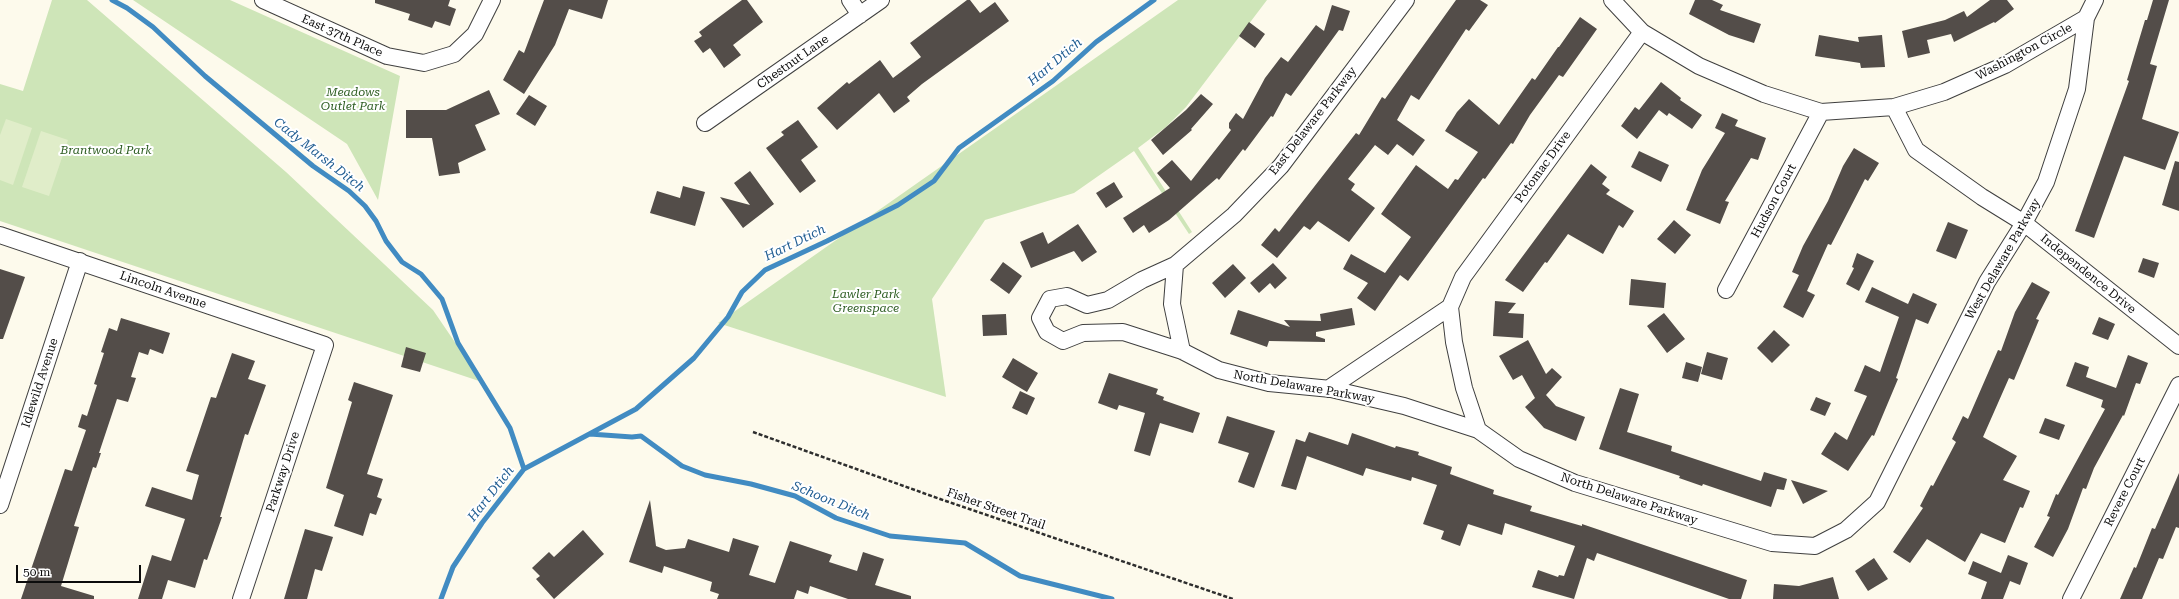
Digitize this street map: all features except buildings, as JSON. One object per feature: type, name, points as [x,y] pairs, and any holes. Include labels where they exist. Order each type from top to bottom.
[{"type":"street","name":"East 37th Place","points":[[263,0],[387,56],[424,63],[454,54],[475,34],[492,0]]},
{"type":"street","points":[[850,0],[860,15]]},
{"type":"street","name":"Chestnut Lane","points":[[705,123],[881,0]]},
{"type":"street","name":"East Delaware Parkway","points":[[1063,341],[1047,332],[1040,318],[1050,300],[1067,296],[1087,305],[1108,300],[1142,280],[1175,265],[1234,215],[1281,166],[1406,0]]},
{"type":"street","name":"Washington Circle","points":[[1612,0],[1642,32],[1699,66],[1764,94],[1821,112],[1894,108],[1944,92],[2005,65],[2086,18]]},
{"type":"street","name":"West Delaware Parkway","points":[[1814,546],[1846,530],[1877,502],[1987,282],[2024,223],[2046,182],[2077,89],[2086,18],[2095,0]]},
{"type":"street","name":"Potomac Drive","points":[[1478,430],[1464,388],[1454,342],[1450,307],[1462,277],[1642,32]]},
{"type":"street","name":"Independence Drive","points":[[1894,108],[1916,150],[1982,197],[2024,223],[2179,346]]},
{"type":"street","name":"Hudson Court","points":[[1726,290],[1821,112]]},
{"type":"street","name":"Lincoln Avenue","points":[[0,235],[325,345]]},
{"type":"street","name":"Idlewild Avenue","points":[[0,505],[80,262]]},
{"type":"street","points":[[1175,265],[1172,304],[1182,351]]},
{"type":"street","points":[[1328,389],[1450,307]]},
{"type":"street","name":"North Delaware Parkway","points":[[1063,341],[1083,333],[1123,332],[1182,351],[1219,370],[1269,383],[1328,389],[1404,406],[1478,430],[1519,459],[1575,483],[1772,543],[1814,546]]},
{"type":"street","name":"Parkway Drive","points":[[241,599],[325,345]]},
{"type":"street","name":"Revere Court","points":[[2071,599],[2179,385]]},
{"type":"path","name":"Fisher Street Trail","points":[[753,432],[940,499],[1234,599]]},
{"type":"green space","name":"Brantwood Park","points":[[52,0],[87,0],[286,172],[433,310],[482,382],[0,221],[0,84],[23,91]]},
{"type":"green space","name":"Meadows Outlet Park","points":[[133,0],[230,0],[400,76],[378,200],[347,144]]},
{"type":"green space","name":"Lawler Park Greenspace","points":[[1178,0],[1267,0],[1186,107],[1166,127],[1138,148],[1192,232],[1189,234],[1134,151],[1074,193],[985,220],[932,299],[946,397],[718,323]]},
{"type":"green space","points":[[6,119],[32,128],[13,185],[0,180],[0,135]]},
{"type":"green space","points":[[41,131],[68,140],[49,196],[22,187]]},
{"type":"waterway","name":"Cady Marsh Ditch","points":[[112,0],[127,8],[153,27],[205,76],[313,166],[349,191],[365,206],[376,221],[386,241],[402,262],[421,274],[442,299],[458,343],[510,428],[524,469]]},
{"type":"waterway","name":"Hart Dtich","points":[[441,599],[453,567],[482,523],[524,469],[636,409],[694,358],[728,317],[742,292],[765,270],[898,205],[934,181],[959,148],[1053,81],[1096,42],[1154,0]]},
{"type":"waterway","name":"Schoon Ditch","points":[[590,434],[632,437],[641,436],[682,466],[705,475],[751,484],[795,496],[836,518],[890,536],[965,543],[1020,576],[1112,599]]}]
